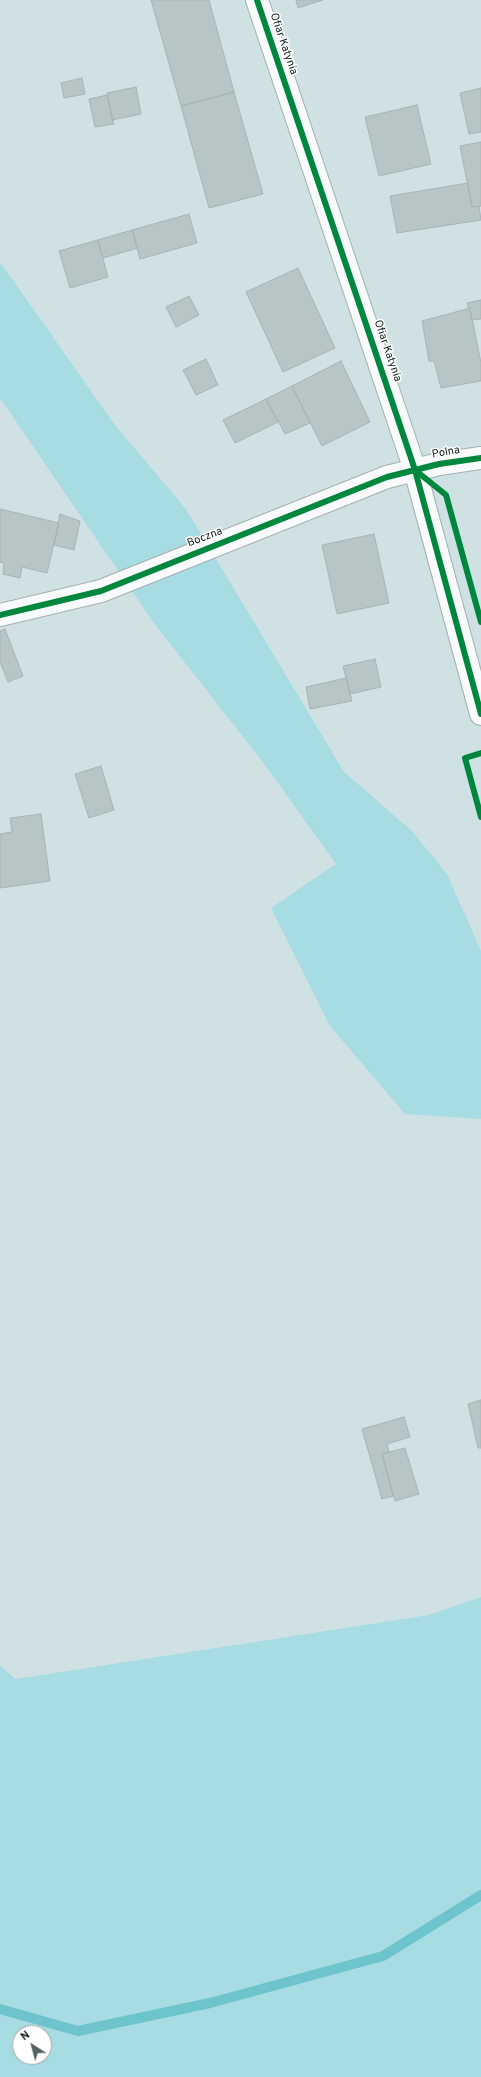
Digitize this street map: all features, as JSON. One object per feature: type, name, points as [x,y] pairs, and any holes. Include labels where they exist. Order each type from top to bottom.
[{"type":"street","name":"Ofiar Katynia","points":[[257,0],[415,470],[481,714]]},
{"type":"street","name":"Polna","points":[[415,470],[481,458]]},
{"type":"street","name":"Boczna","points":[[0,614],[101,591],[387,477],[415,470]]},
{"type":"shaded area","points":[[0,262],[115,425],[186,509],[344,772],[412,831],[447,874],[481,951],[481,1119],[405,1114],[330,1026],[271,908],[336,864],[262,761],[153,622],[0,398]]},
{"type":"shaded area","points":[[481,1597],[481,2077],[0,2077],[0,1666],[16,1679],[429,1615]]},
{"type":"building","points":[[151,0],[209,0],[234,92],[181,106]]},
{"type":"building","points":[[296,0],[323,0],[298,8]]},
{"type":"building","points":[[82,78],[85,94],[64,98],[61,83]]},
{"type":"building","points":[[136,87],[141,114],[112,120],[107,93]]},
{"type":"building","points":[[481,88],[481,132],[469,134],[460,93]]},
{"type":"building","points":[[234,92],[263,194],[209,208],[181,106]]},
{"type":"building","points":[[107,95],[114,124],[95,127],[89,99]]},
{"type":"building","points":[[417,105],[431,164],[379,176],[365,117]]},
{"type":"building","points":[[481,142],[481,206],[472,207],[460,146]]},
{"type":"building","points":[[468,183],[472,207],[479,206],[481,220],[397,233],[390,196]]},
{"type":"building","points":[[189,214],[197,243],[140,259],[132,230]]},
{"type":"building","points":[[132,230],[138,248],[103,258],[98,240]]},
{"type":"building","points":[[98,240],[108,277],[70,288],[59,251]]},
{"type":"building","points":[[298,268],[335,348],[283,372],[246,292]]},
{"type":"building","points":[[189,296],[199,315],[176,327],[166,307]]},
{"type":"building","points":[[481,300],[481,319],[472,320],[467,303]]},
{"type":"building","points":[[470,308],[481,363],[481,381],[441,388],[434,361],[429,361],[422,321]]},
{"type":"building","points":[[206,359],[218,385],[196,395],[183,370]]},
{"type":"building","points":[[341,361],[370,422],[322,446],[292,386]]},
{"type":"building","points":[[292,386],[310,423],[285,434],[266,399]]},
{"type":"building","points":[[266,399],[278,422],[235,443],[223,420]]},
{"type":"building","points":[[0,509],[59,523],[47,573],[22,567],[20,578],[3,574],[4,563],[0,562]]},
{"type":"building","points":[[60,514],[80,521],[74,550],[54,545]]},
{"type":"building","points":[[374,534],[389,603],[337,614],[322,545]]},
{"type":"building","points":[[5,629],[23,676],[8,682],[0,662],[0,631]]},
{"type":"building","points":[[375,659],[381,687],[350,694],[343,666]]},
{"type":"building","points":[[346,678],[352,701],[310,709],[306,687]]},
{"type":"building","points":[[101,766],[114,810],[89,818],[75,774]]},
{"type":"building","points":[[41,814],[50,881],[0,888],[0,834],[12,832],[10,818]]},
{"type":"building","points":[[481,1400],[481,1448],[478,1448],[468,1404]]},
{"type":"building","points":[[404,1417],[410,1437],[387,1444],[389,1452],[382,1454],[393,1496],[382,1499],[362,1429]]},
{"type":"building","points":[[405,1448],[419,1494],[395,1501],[382,1454]]},
{"type":"waterway","points":[[0,2009],[78,2031],[210,2003],[383,1956],[481,1895]]},
{"type":"cycle path","points":[[257,0],[415,470],[481,714]]},
{"type":"cycle path","points":[[0,615],[101,591],[387,477],[439,464],[481,458]]},
{"type":"cycle path","points":[[415,470],[446,495],[481,622]]},
{"type":"cycle path","points":[[481,753],[465,758],[481,817]]}]
